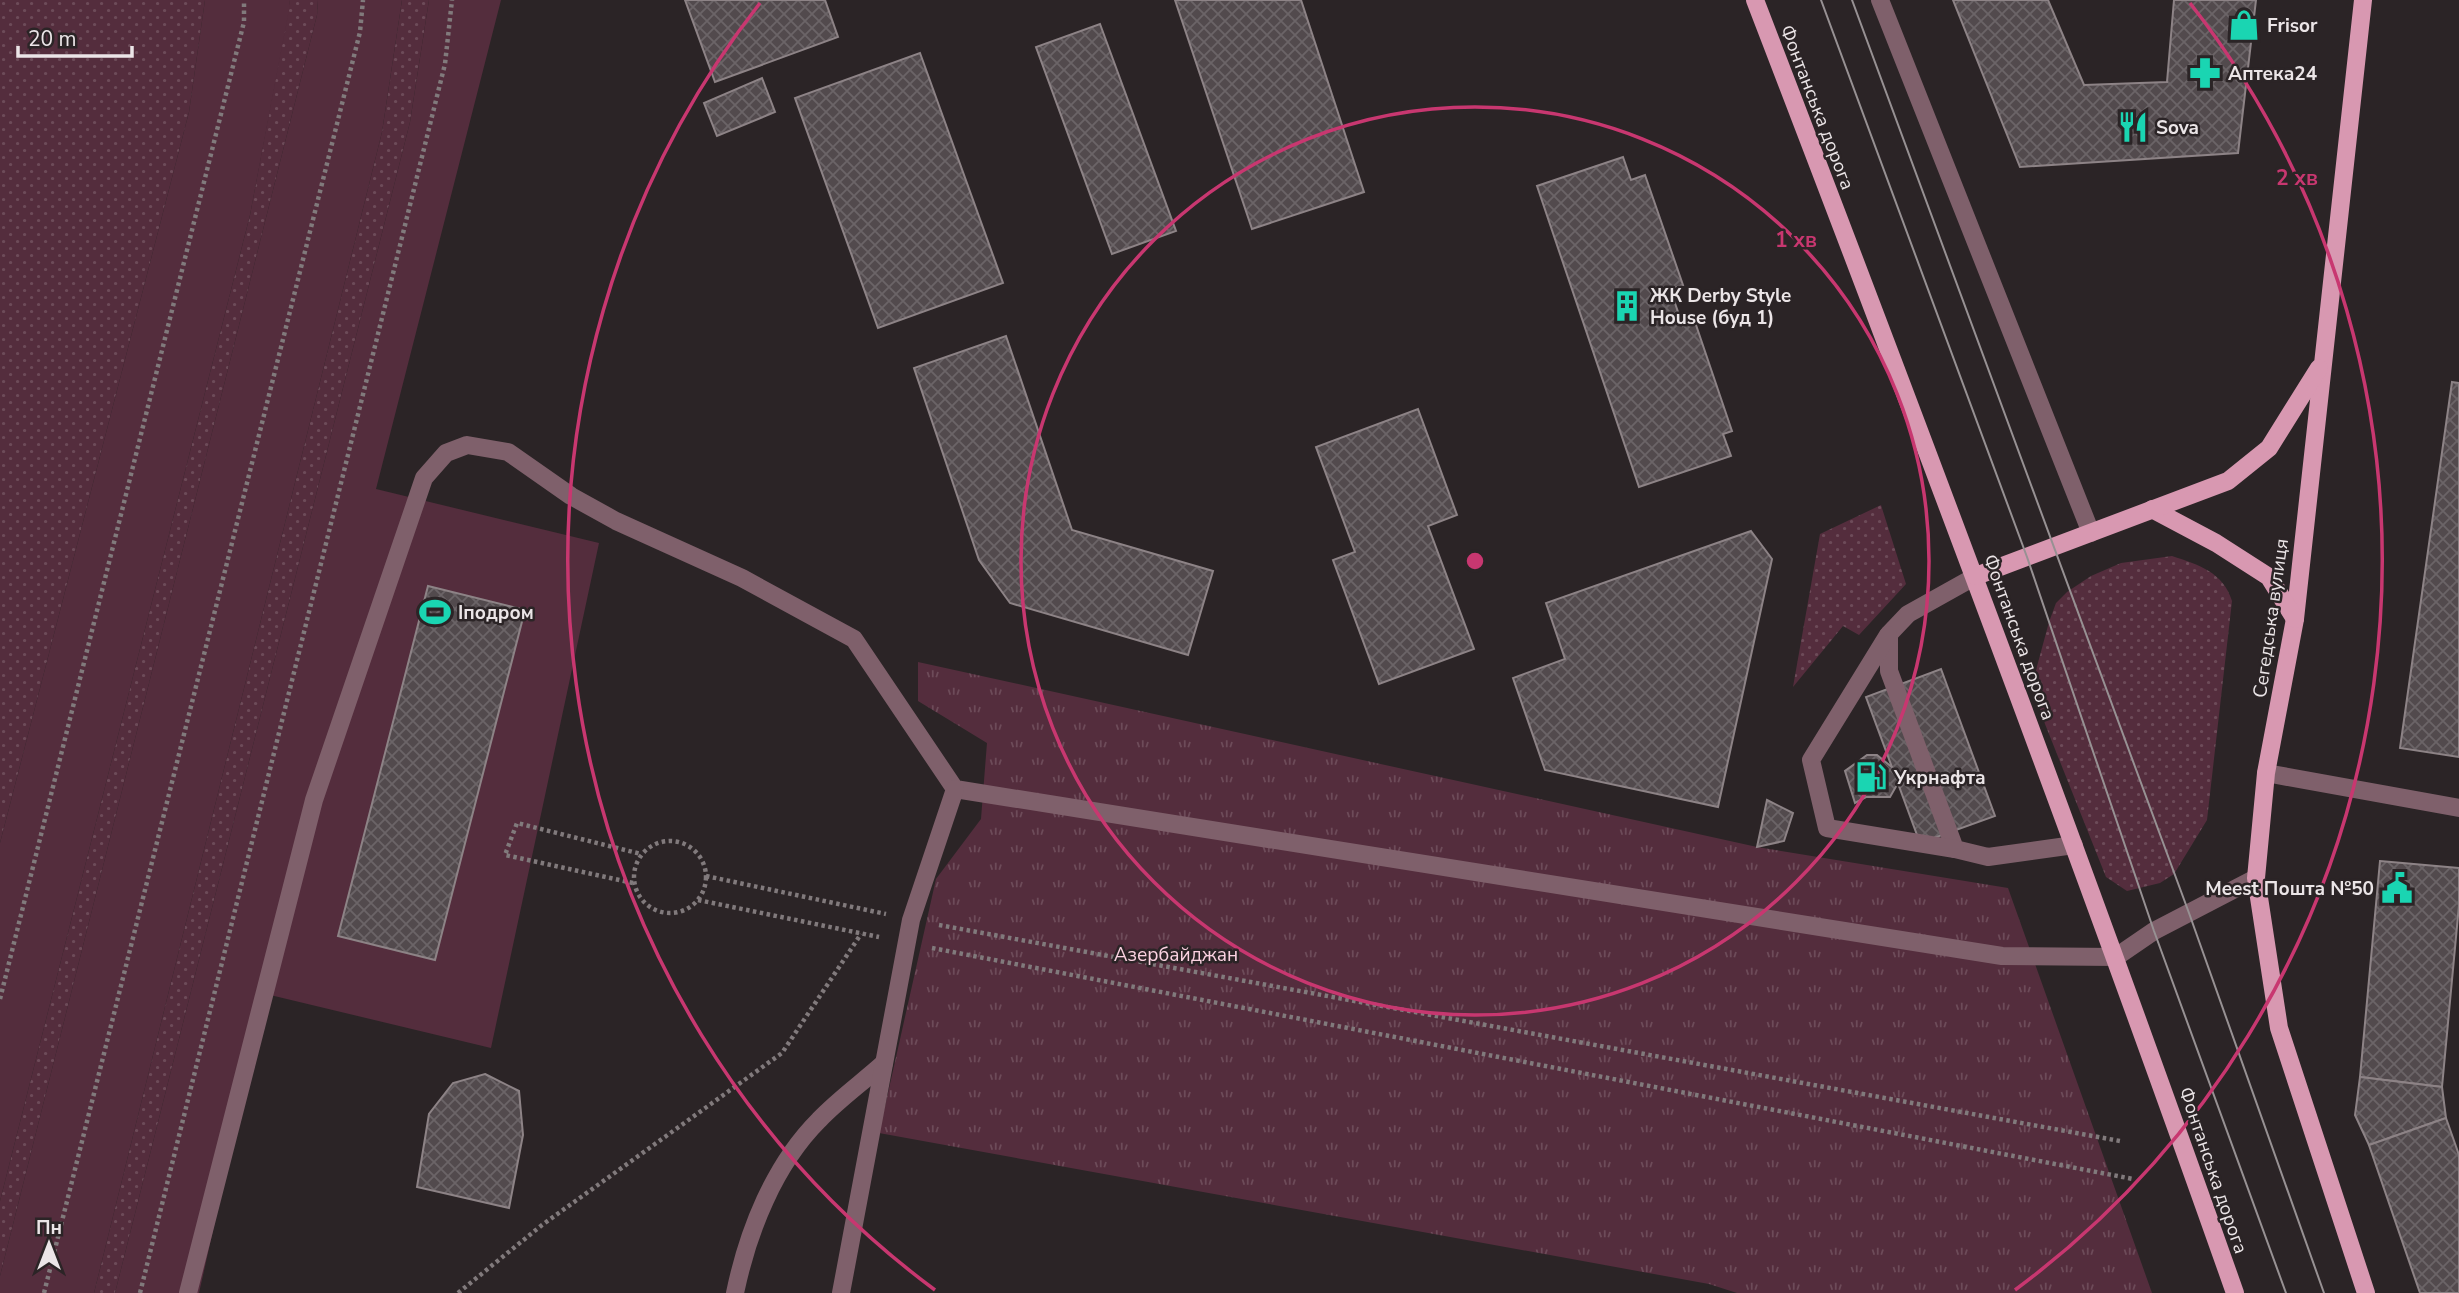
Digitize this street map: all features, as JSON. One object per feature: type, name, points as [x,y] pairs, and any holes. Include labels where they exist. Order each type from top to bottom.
[{"type":"main road","name":"Фонтанська дорога","points":[[1755,0],[1976,576],[2116,957],[2235,1293]]},
{"type":"main road","name":"Сегедська вулиця","points":[[2256,877],[2266,773],[2295,619],[2363,0]]},
{"type":"main road","name":"Сегедська вулиця","points":[[1976,576],[2228,481],[2269,448],[2322,364]]},
{"type":"main road","points":[[2152,509],[2269,577],[2295,619]]},
{"type":"main road","points":[[2256,877],[2278,1027],[2366,1293]]},
{"type":"lane","points":[[1880,0],[2091,533]]},
{"type":"lane","points":[[188,1293],[314,800],[424,478],[446,453],[467,445],[508,452],[571,496],[616,521],[742,578],[854,639],[954,789],[2002,956],[2116,957],[2154,931],[2256,877]]},
{"type":"lane","points":[[1976,576],[1908,614],[1889,634],[1811,760],[1827,828],[1988,857],[2074,845]]},
{"type":"lane","points":[[1889,634],[1889,671],[1955,849]]},
{"type":"lane","points":[[2266,773],[2459,808]]},
{"type":"lane","points":[[841,1293],[911,920],[954,789]]},
{"type":"lane","points":[[735,1293],[743,1256],[782,1164],[818,1120],[884,1063]]},
{"type":"path","points":[[0,999],[241,36],[244,0]]},
{"type":"path","points":[[44,1293],[356,46],[363,0]]},
{"type":"path","points":[[140,1293],[445,64],[452,0]]},
{"type":"path","points":[[634,883],[505,855],[517,823],[641,854]]},
{"type":"path","points":[[667,840],[682,843],[695,850],[704,863],[706,876],[698,900],[688,908],[663,914],[644,902],[634,883],[634,867],[641,854],[653,845],[667,840]]},
{"type":"path","points":[[706,876],[911,920],[2120,1141]]},
{"type":"path","points":[[698,900],[906,943],[2133,1179]]},
{"type":"path","points":[[458,1293],[541,1225],[782,1053],[861,934]]},
{"type":"green space","points":[[0,0],[205,0],[189,112],[0,843]]},
{"type":"green space","points":[[205,0],[290,0],[250,215],[0,1201],[0,843],[189,112]]},
{"type":"green space","points":[[290,0],[318,0],[317,15],[0,1276],[0,1201],[250,215]]},
{"type":"green space","points":[[318,0],[402,0],[382,132],[94,1293],[0,1293],[0,1276],[317,15]]},
{"type":"green space","points":[[402,0],[429,0],[410,122],[115,1293],[94,1293],[382,132]]},
{"type":"green space","name":"Іподром","points":[[429,0],[501,0],[376,489],[599,543],[491,1048],[266,994],[199,1293],[115,1293],[410,122]]},
{"type":"green space","points":[[1881,505],[1906,584],[1859,635],[1843,626],[1793,687],[1820,534]]},
{"type":"green space","points":[[2172,556],[2216,576],[2223,583],[2232,601],[2207,820],[2174,874],[2160,883],[2127,891],[2106,877],[2045,724],[2037,698],[2036,670],[2056,603],[2067,592],[2091,576],[2121,563]]},
{"type":"green space","name":"Азербайджан","points":[[918,662],[1757,847],[2008,888],[2152,1293],[1737,1293],[1709,1284],[879,1133],[936,879],[981,819],[987,743],[918,701]]},
{"type":"building","points":[[685,0],[825,0],[838,37],[715,82]]},
{"type":"building","points":[[1175,0],[1301,0],[1364,192],[1252,229]]},
{"type":"building","points":[[1953,0],[2048,0],[2084,85],[2167,82],[2174,0],[2256,0],[2238,153],[2020,167]]},
{"type":"building","points":[[1100,24],[1176,231],[1112,254],[1036,47]]},
{"type":"building","points":[[920,53],[1003,283],[878,328],[795,98]]},
{"type":"building","points":[[762,78],[775,112],[717,136],[704,103]]},
{"type":"building","name":"ЖК Derby Style House (буд 1)","points":[[1623,157],[1631,180],[1645,175],[1683,285],[1670,289],[1683,326],[1695,322],[1732,431],[1723,434],[1731,456],[1639,487],[1537,186]]},
{"type":"building","points":[[1006,336],[1072,530],[1213,571],[1188,655],[1010,603],[979,560],[914,368]]},
{"type":"building","points":[[2452,382],[2459,383],[2459,757],[2400,748]]},
{"type":"building","points":[[1418,409],[1457,515],[1428,526],[1474,649],[1379,684],[1333,560],[1355,552],[1316,447]]},
{"type":"building","points":[[1751,531],[1772,559],[1718,807],[1545,770],[1513,678],[1565,659],[1546,603]]},
{"type":"building","name":"Іподром","points":[[428,586],[525,610],[435,960],[338,936]]},
{"type":"building","points":[[1941,669],[1995,816],[1920,843],[1866,697]]},
{"type":"building","name":"Укрнафта","points":[[1867,755],[1877,755],[1893,768],[1898,783],[1890,797],[1866,797],[1855,803],[1845,771]]},
{"type":"building","points":[[1767,800],[1793,813],[1784,841],[1757,847]]},
{"type":"building","points":[[2380,861],[2459,868],[2459,905],[2442,1087],[2360,1077]]},
{"type":"building","points":[[485,1074],[519,1091],[523,1135],[509,1208],[417,1187],[429,1114],[453,1083]]},
{"type":"building","points":[[2360,1077],[2442,1087],[2446,1118],[2369,1145],[2355,1115]]},
{"type":"building","points":[[2446,1118],[2459,1155],[2459,1293],[2420,1293],[2369,1145]]},
{"type":"tram line","points":[[1821,0],[2027,557],[2154,931],[2286,1293]]},
{"type":"tram line","points":[[1852,0],[2189,913],[2324,1293]]},
{"type":"place","name":"Frisor","points":[[2244,25]]},
{"type":"place","name":"Аптека24","points":[[2205,73]]},
{"type":"place","name":"Sova","points":[[2133,127]]},
{"type":"place","name":"ЖК Derby Style House (буд 1)","points":[[1627,306]]},
{"type":"place","name":"Іподром","points":[[435,612]]},
{"type":"place","name":"Укрнафта","points":[[1871,777]]},
{"type":"place","name":"Meest Пошта №50","points":[[2397,888]]}]
